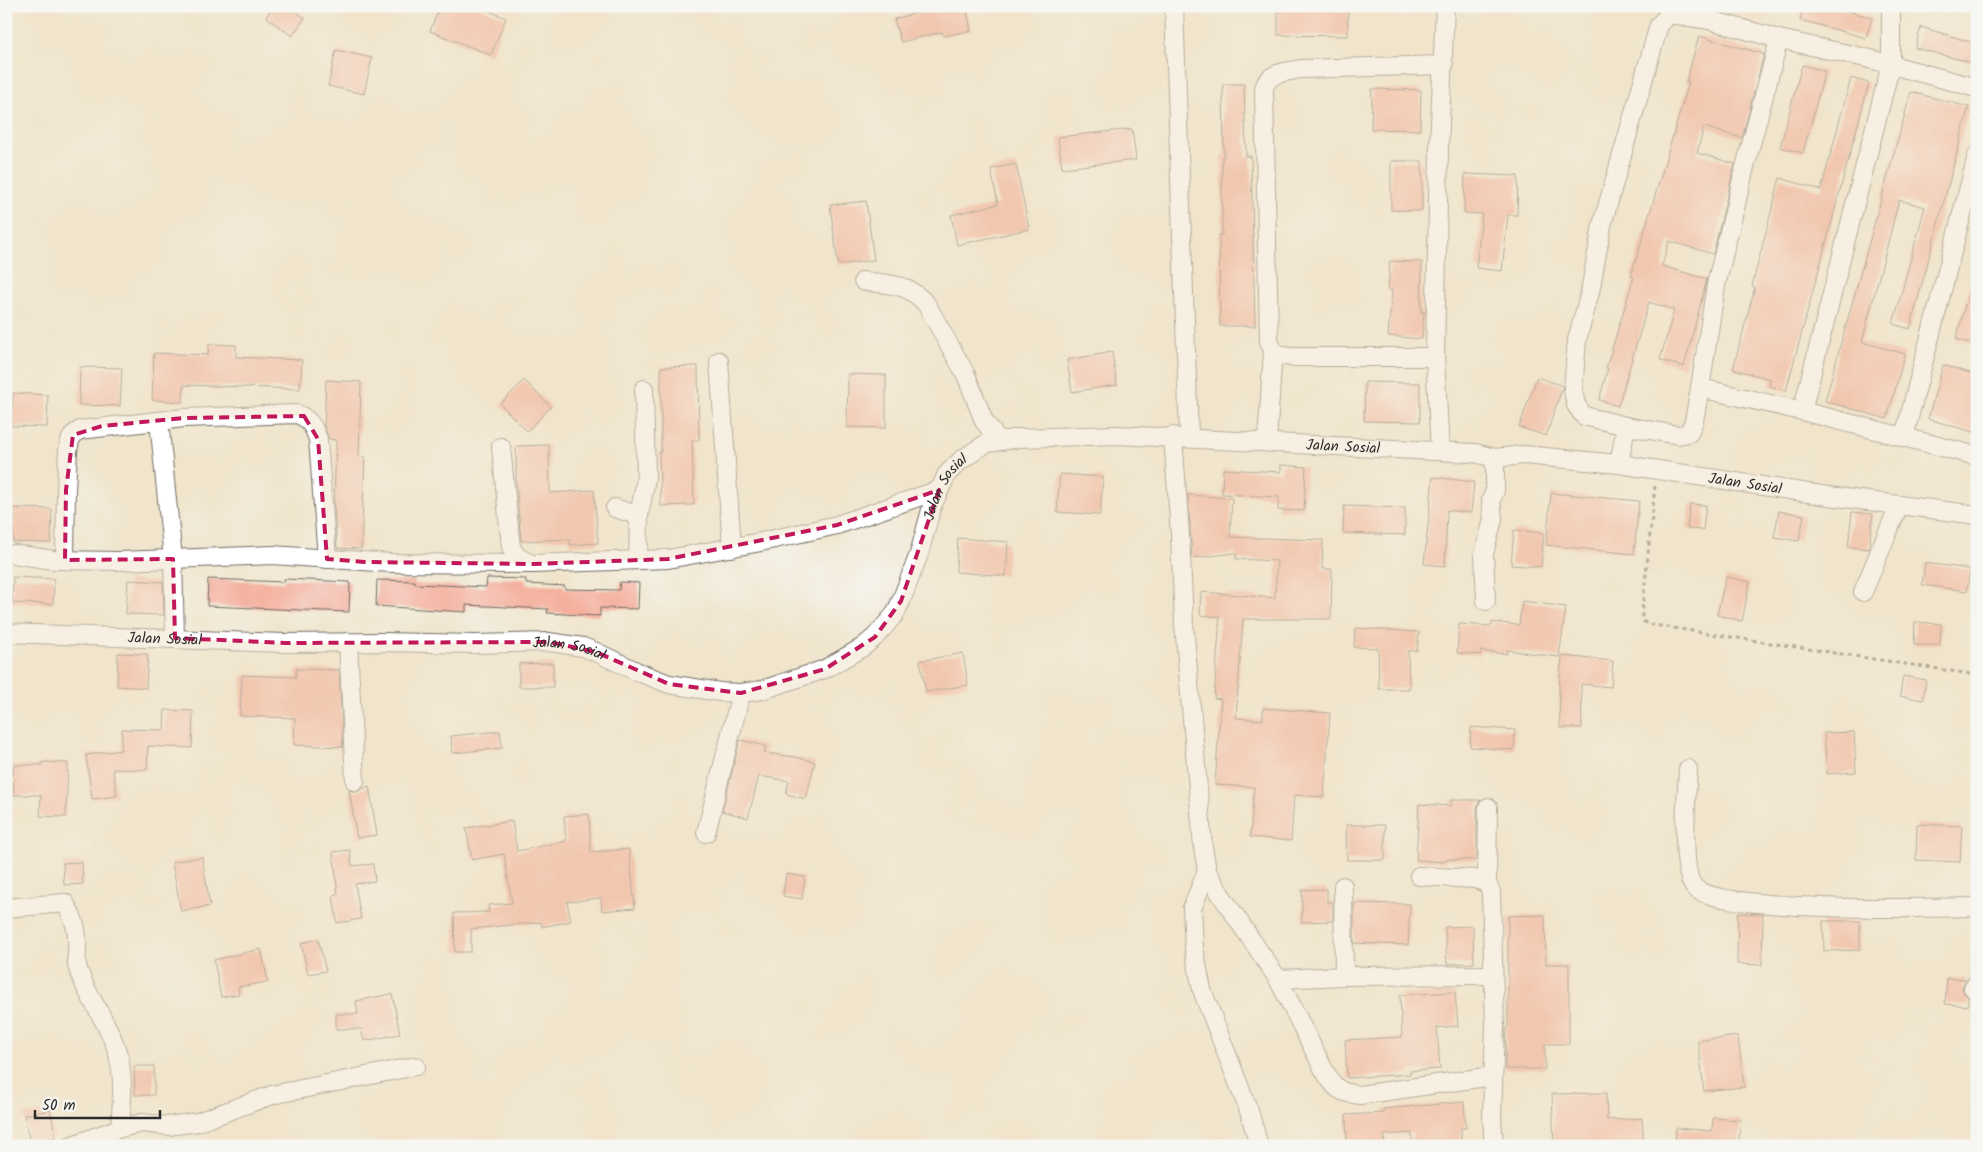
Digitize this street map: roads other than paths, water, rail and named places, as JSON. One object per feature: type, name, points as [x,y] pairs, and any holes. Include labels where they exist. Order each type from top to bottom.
[{"type":"street","points":[[1174,6],[1185,644],[1203,847],[1207,871],[1278,979],[1331,1082],[1343,1093],[1360,1096],[1493,1076]]},
{"type":"street","points":[[1440,451],[1435,357],[1439,148],[1444,66],[1445,6]]},
{"type":"street","points":[[1802,411],[1892,64],[1891,6]]},
{"type":"street","points":[[1780,39],[1745,167],[1716,285],[1694,421],[1689,433],[1678,435],[1584,416],[1576,405],[1574,390],[1577,340],[1590,292],[1606,208],[1659,25],[1669,14],[1710,20],[1780,39],[1892,64],[1977,88]]},
{"type":"street","points":[[1435,357],[1292,357],[1279,356],[1273,350],[1269,341],[1263,114],[1265,82],[1279,73],[1301,69],[1444,66]]},
{"type":"street","points":[[1904,437],[1977,156]]},
{"type":"street","points":[[863,281],[906,287],[919,295],[927,305],[966,375],[984,421],[999,441]]},
{"type":"street","points":[[1267,442],[1273,350]]},
{"type":"street","points":[[719,361],[732,548]]},
{"type":"street","points":[[1700,388],[1802,411],[1977,456]]},
{"type":"street","points":[[638,560],[639,516],[646,478],[644,389]]},
{"type":"street","points":[[65,560],[69,446],[73,435],[80,430],[102,426],[226,416],[296,414],[304,416],[313,426],[318,439],[327,559]]},
{"type":"street","points":[[159,421],[173,559],[175,638]]},
{"type":"street","points":[[1619,464],[1626,426]]},
{"type":"street","name":"Jalan Sosial","points":[[6,633],[286,643],[564,643],[596,652],[669,684],[720,692],[741,693],[762,690],[825,669],[863,647],[875,637],[895,614],[902,601],[919,554],[932,506],[947,474],[961,460],[988,443],[1080,436],[1181,437],[1476,453],[1495,458],[1524,455],[1657,469],[1977,516]]},
{"type":"street","points":[[501,448],[511,547],[517,557],[532,564]]},
{"type":"street","points":[[1486,601],[1485,563],[1492,519],[1491,500],[1495,491],[1495,458]]},
{"type":"street","points":[[14,554],[65,560],[119,561],[272,555],[382,562],[532,564],[668,559],[732,548],[838,525],[939,490]]},
{"type":"street","points":[[1862,592],[1899,505]]},
{"type":"street","points":[[615,508],[639,516]]},
{"type":"street","points":[[348,642],[356,781]]},
{"type":"street","points":[[706,833],[741,693]]},
{"type":"street","points":[[1688,769],[1686,857],[1688,874],[1695,888],[1708,894],[1730,899],[1773,904],[1833,908],[1977,907]]},
{"type":"street","points":[[1488,807],[1486,883],[1491,892],[1493,912],[1495,1026],[1492,1117],[1494,1146]]},
{"type":"street","points":[[1207,871],[1192,908],[1194,949],[1202,990],[1249,1111],[1259,1146]]},
{"type":"street","points":[[1419,876],[1475,879],[1486,883]]},
{"type":"street","points":[[1343,886],[1344,976]]},
{"type":"street","points":[[6,908],[65,903],[74,917],[78,939],[77,967],[117,1049],[122,1100],[120,1128]]},
{"type":"street","points":[[1278,979],[1344,976],[1493,976]]},
{"type":"street","points":[[70,1146],[120,1128],[142,1123],[168,1126],[198,1122],[272,1096],[416,1066]]}]
